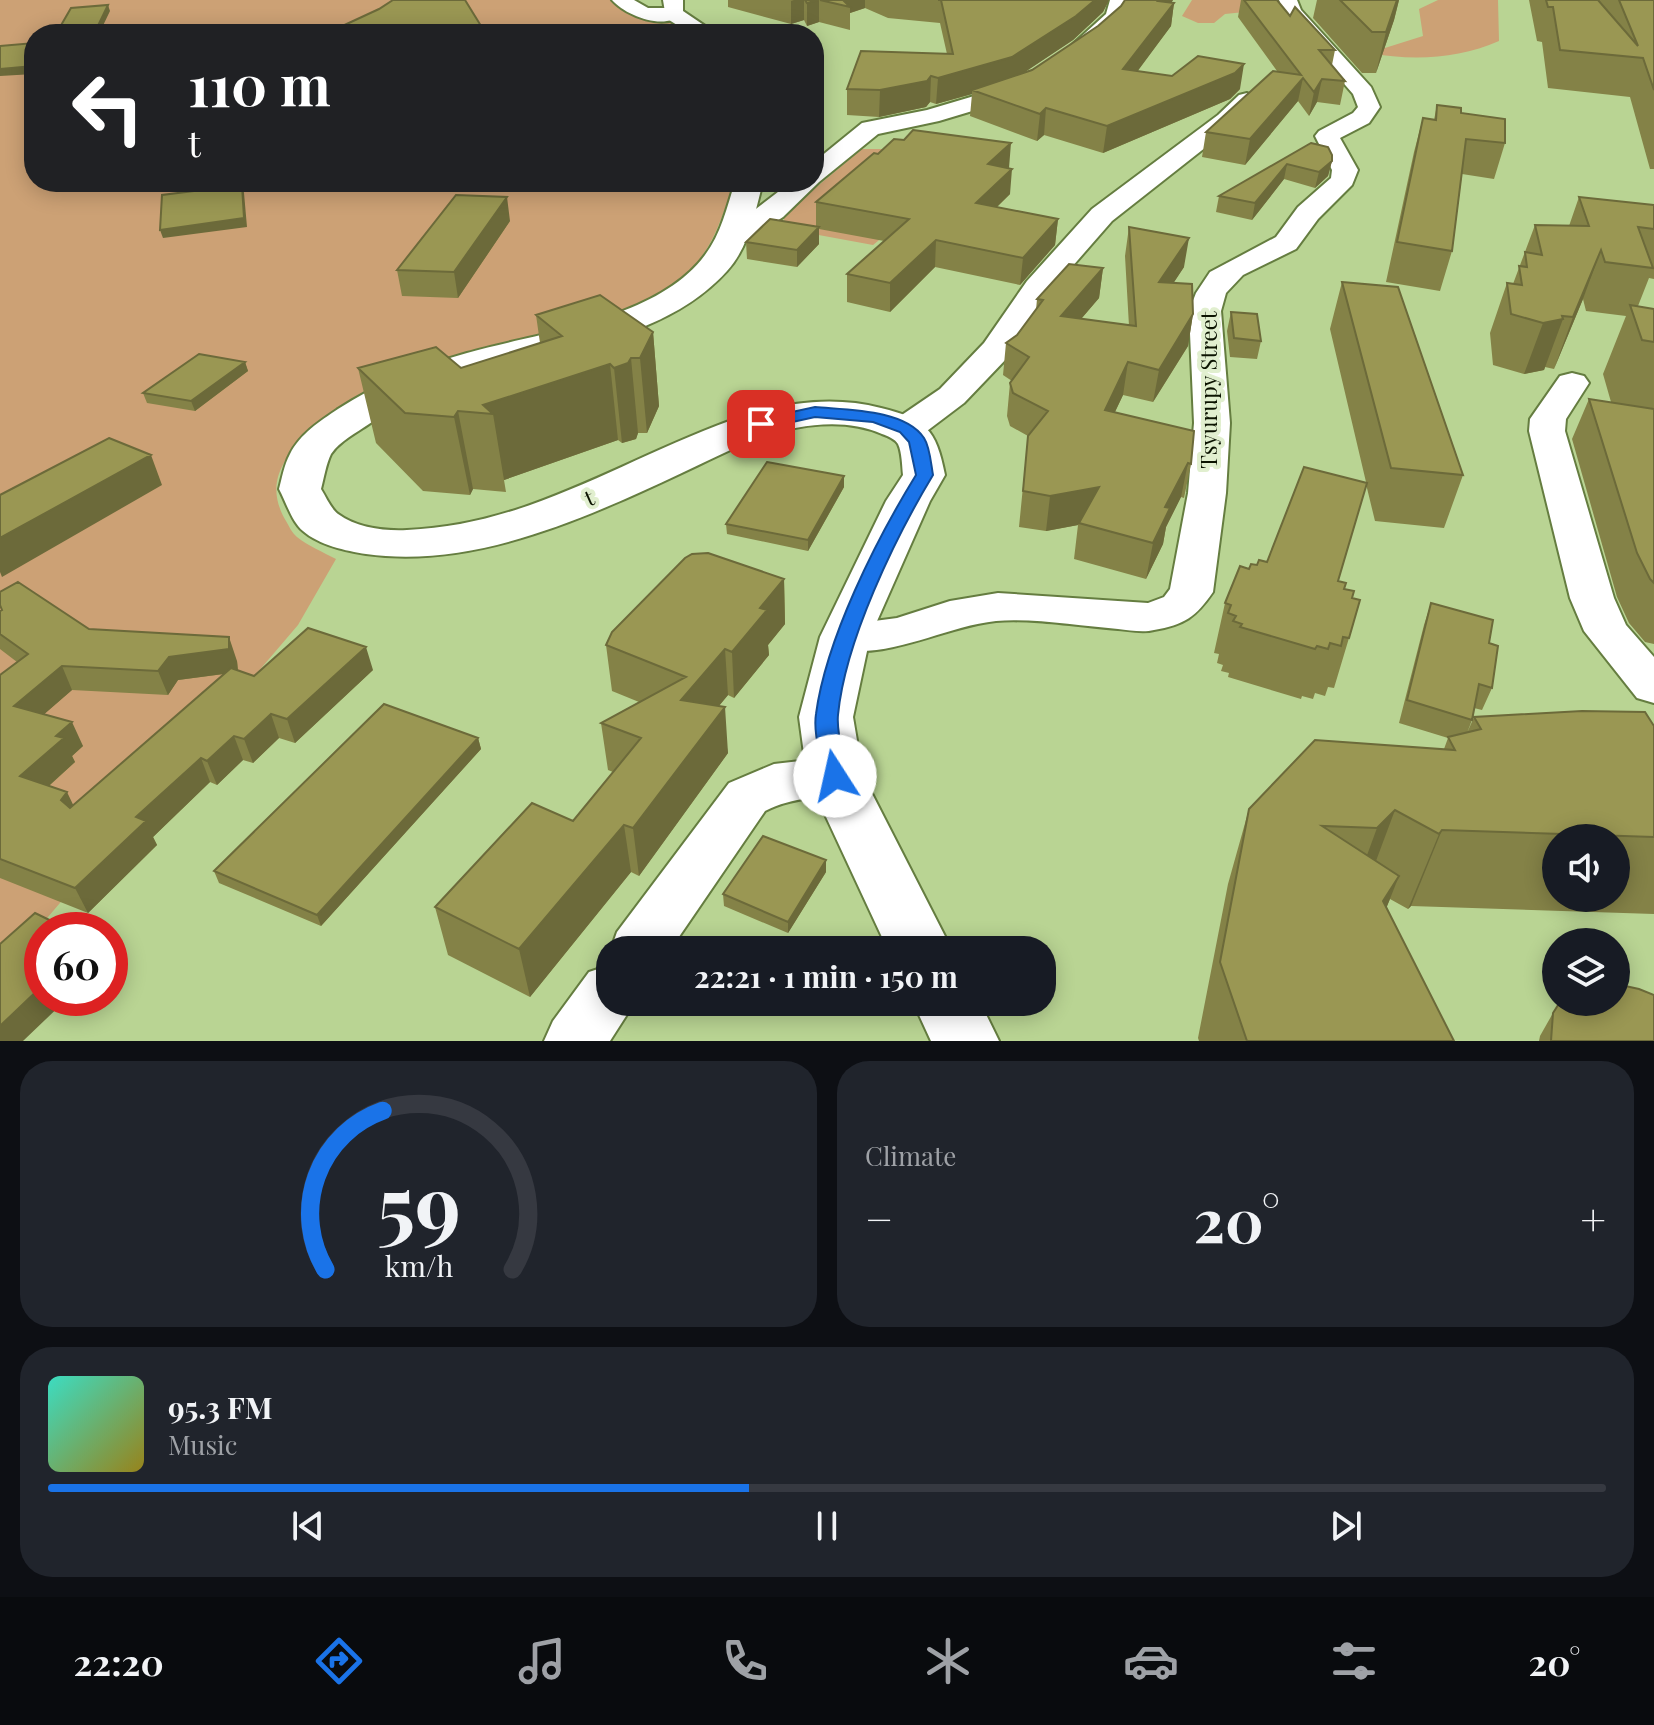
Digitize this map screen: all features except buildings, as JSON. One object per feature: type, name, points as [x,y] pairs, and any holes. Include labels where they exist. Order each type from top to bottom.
[{"type":"main road","points":[[673,7],[693,24]]},
{"type":"main road","name":"t","points":[[746,192],[732,238],[716,264],[676,298],[650,313],[611,327],[479,361],[425,379],[352,415],[326,435],[310,454],[300,489],[307,505],[319,522],[351,538],[394,544],[447,542],[528,523],[776,418],[815,412],[851,414],[875,418],[906,429]]},
{"type":"main road","points":[[906,429],[917,440],[924,475],[908,501],[845,637],[826,717],[835,776],[913,936]]},
{"type":"main road","points":[[953,1016],[965,1041]]},
{"type":"street","points":[[621,0],[644,14],[673,7]]},
{"type":"street","points":[[824,167],[870,128],[1010,95],[1054,68],[1115,16],[1119,0]]},
{"type":"street","name":"Tsyurupy Street","points":[[845,637],[901,632],[950,615],[998,607],[1151,617],[1179,607],[1191,592],[1207,493],[1212,423],[1205,311],[1211,293],[1221,278],[1233,269],[1286,243],[1308,213],[1343,180],[1345,170],[1327,136],[1361,118],[1369,107],[1363,92],[1292,12],[1288,0]]},
{"type":"street","points":[[906,429],[952,396],[996,350],[1033,294],[1102,215],[1226,120],[1264,82]]},
{"type":"street","points":[[732,238],[773,211],[795,192]]},
{"type":"street","points":[[1572,383],[1548,419],[1547,431],[1592,598],[1606,631],[1654,687]]},
{"type":"street","points":[[648,936],[734,811],[747,797],[774,783],[835,776]]},
{"type":"street","points":[[575,1041],[596,1011]]},
{"type":"shaded area","points":[[0,0],[611,0],[646,17],[673,24],[24,24],[24,192],[731,192],[719,225],[702,256],[678,281],[639,307],[309,431],[284,462],[277,495],[280,508],[295,535],[336,559],[298,625],[52,912],[24,912],[24,945],[0,973]]},
{"type":"shaded area","points":[[1192,0],[1263,0],[1264,10],[1225,14],[1214,23],[1198,23],[1182,16]]},
{"type":"shaded area","points":[[1438,0],[1498,0],[1499,41],[1468,52],[1435,57],[1369,53],[1423,36],[1419,9]]},
{"type":"shaded area","points":[[862,149],[893,149],[941,190],[873,245],[786,229],[783,215],[811,192],[824,192],[824,181]]},
{"type":"route","points":[[761,424],[776,418],[815,412],[851,414],[875,418],[906,429],[917,440],[924,475],[908,501],[845,637],[826,717],[835,776]]}]
